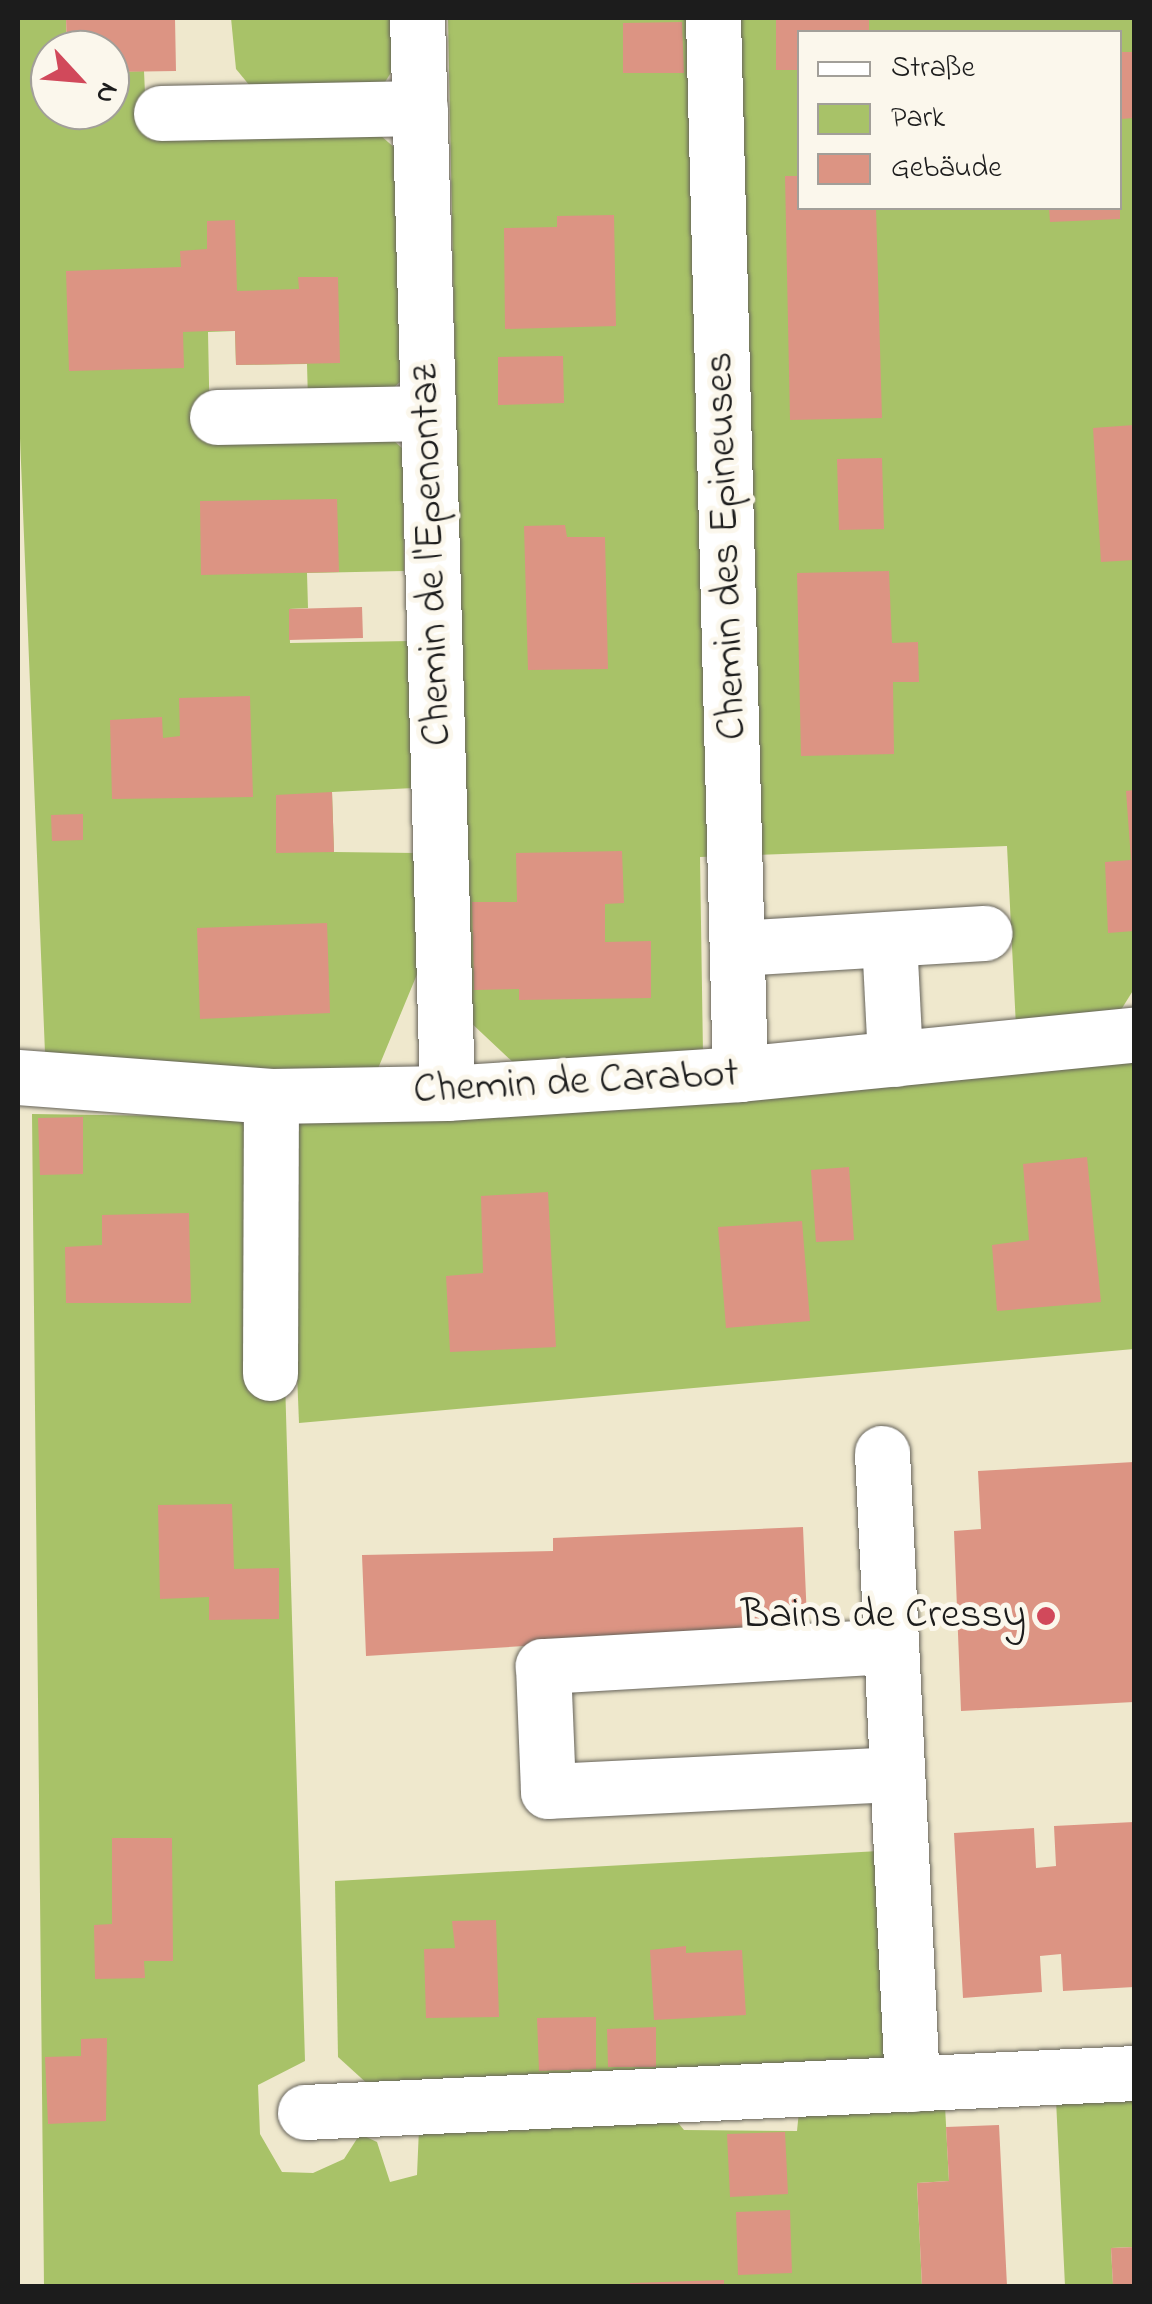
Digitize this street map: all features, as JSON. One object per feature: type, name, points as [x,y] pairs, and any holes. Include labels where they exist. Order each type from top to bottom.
[{"type":"street","name":"Chemin de l'Epenontaz","points":[[417,18],[447,1093]]},
{"type":"street","name":"Chemin des Epineuses","points":[[713,18],[740,1074]]},
{"type":"street","points":[[161,114],[420,108]]},
{"type":"street","points":[[217,417],[428,413]]},
{"type":"street","points":[[737,948],[985,934]]},
{"type":"street","points":[[889,939],[894,1059]]},
{"type":"street","name":"Chemin de Carabot","points":[[18,1077],[271,1096],[447,1093],[740,1074],[1134,1035]]},
{"type":"street","points":[[270,1373],[271,1096]]},
{"type":"street","points":[[882,1453],[912,2084]]},
{"type":"street","points":[[892,1646],[544,1666],[548,1791],[897,1774]]},
{"type":"street","points":[[305,2112],[1134,2073]]},
{"type":"green space","points":[[18,18],[66,18],[66,30],[30,30],[30,130],[130,130],[130,71],[144,71],[147,138],[372,128],[396,149],[400,382],[380,400],[308,401],[307,364],[236,365],[235,331],[208,332],[210,434],[381,429],[403,449],[404,571],[307,573],[308,608],[289,609],[290,643],[411,641],[414,788],[332,792],[334,852],[416,853],[418,972],[377,1071],[280,1076],[45,1053],[20,438]]},
{"type":"green space","points":[[231,18],[393,18],[394,68],[378,93],[250,86],[236,69]]},
{"type":"green space","points":[[448,18],[1134,18],[1134,989],[1114,1021],[1016,1027],[1007,846],[700,857],[703,1054],[516,1065],[468,1020]]},
{"type":"green space","points":[[1132,1059],[1134,1349],[299,1423],[287,1119]]},
{"type":"green space","points":[[32,1114],[240,1117],[259,1154],[285,1380],[305,2061],[258,2085],[260,2134],[282,2172],[313,2173],[344,2159],[360,2134],[377,2142],[390,2182],[417,2175],[419,2128],[674,2118],[684,2130],[797,2131],[799,2111],[945,2106],[949,2181],[917,2183],[922,2286],[44,2286]]},
{"type":"green space","points":[[879,1851],[887,2064],[371,2087],[338,2057],[335,1881]]},
{"type":"green space","points":[[1134,2096],[1134,2247],[1111,2248],[1113,2284],[1065,2286],[1056,2100]]},
{"type":"building","points":[[66,18],[175,18],[176,71],[130,72],[130,30],[66,30]]},
{"type":"building","points":[[776,18],[869,18],[869,30],[797,30],[797,70],[776,70]]},
{"type":"building","points":[[682,22],[684,73],[623,73],[623,23]]},
{"type":"building","points":[[1122,52],[1134,52],[1134,118],[1122,119]]},
{"type":"building","points":[[785,176],[797,176],[797,210],[876,210],[882,418],[790,420]]},
{"type":"building","points":[[1049,210],[1120,210],[1120,219],[1050,222]]},
{"type":"building","points":[[614,215],[616,326],[505,329],[504,228],[557,227],[557,216]]},
{"type":"building","points":[[235,220],[237,291],[299,289],[298,277],[338,277],[340,363],[236,365],[235,331],[208,331],[183,332],[184,368],[69,371],[66,271],[181,267],[180,251],[207,249],[207,221]]},
{"type":"building","points":[[563,356],[564,403],[498,405],[498,357]]},
{"type":"building","points":[[1134,425],[1134,560],[1101,562],[1093,428]]},
{"type":"building","points":[[882,458],[884,529],[839,530],[837,459]]},
{"type":"building","points":[[337,499],[339,572],[201,575],[200,501]]},
{"type":"building","points":[[565,525],[567,537],[605,537],[608,669],[528,670],[524,526]]},
{"type":"building","points":[[889,571],[892,643],[918,642],[919,682],[893,682],[894,754],[801,756],[797,573]]},
{"type":"building","points":[[362,607],[363,638],[289,640],[289,609]]},
{"type":"building","points":[[250,696],[253,797],[112,799],[110,720],[162,717],[163,738],[180,736],[179,698]]},
{"type":"building","points":[[1134,790],[1134,931],[1108,933],[1105,862],[1131,860],[1126,791]]},
{"type":"building","points":[[332,792],[334,852],[276,853],[276,795]]},
{"type":"building","points":[[83,814],[83,840],[52,841],[51,815]]},
{"type":"building","points":[[622,851],[624,903],[605,904],[605,942],[651,941],[651,998],[519,1000],[519,989],[474,990],[472,902],[517,902],[516,853]]},
{"type":"building","points":[[327,923],[330,1013],[200,1019],[197,928]]},
{"type":"building","points":[[83,1117],[83,1174],[40,1175],[38,1118]]},
{"type":"building","points":[[1087,1157],[1101,1302],[997,1311],[992,1245],[1029,1240],[1023,1164]]},
{"type":"building","points":[[849,1167],[854,1240],[816,1242],[811,1170]]},
{"type":"building","points":[[548,1192],[556,1347],[450,1352],[446,1276],[483,1273],[481,1196]]},
{"type":"building","points":[[189,1213],[191,1303],[66,1303],[65,1247],[102,1245],[102,1215]]},
{"type":"building","points":[[802,1221],[810,1321],[726,1328],[718,1227]]},
{"type":"building","name":"Bains de Cressy","points":[[1134,1462],[1134,1702],[961,1711],[954,1531],[981,1529],[978,1471]]},
{"type":"building","points":[[232,1504],[234,1569],[279,1568],[279,1619],[209,1620],[209,1597],[160,1599],[158,1505]]},
{"type":"building","points":[[803,1527],[808,1643],[557,1644],[366,1656],[362,1555],[553,1551],[553,1538]]},
{"type":"building","points":[[1134,1822],[1134,1987],[1063,1991],[1061,1954],[1040,1956],[1042,1992],[963,1998],[954,1833],[1034,1828],[1036,1868],[1056,1866],[1054,1826]]},
{"type":"building","points":[[112,1838],[172,1838],[173,1961],[144,1961],[145,1978],[95,1979],[94,1925],[112,1924]]},
{"type":"building","points":[[496,1920],[499,2017],[426,2018],[424,1949],[455,1948],[452,1921]]},
{"type":"building","points":[[686,1946],[686,1953],[742,1950],[746,2015],[654,2020],[650,1950]]},
{"type":"building","points":[[596,2017],[596,2069],[539,2071],[537,2018]]},
{"type":"building","points":[[656,2027],[656,2067],[608,2067],[607,2029]]},
{"type":"building","points":[[107,2038],[106,2121],[48,2124],[45,2057],[81,2056],[81,2039]]},
{"type":"building","points":[[999,2125],[1007,2286],[922,2286],[917,2183],[949,2181],[946,2127]]},
{"type":"building","points":[[785,2132],[788,2194],[730,2197],[727,2134]]},
{"type":"building","points":[[790,2210],[792,2273],[738,2275],[736,2212]]},
{"type":"building","points":[[1134,2247],[1134,2286],[1113,2286],[1111,2248]]},
{"type":"building","points":[[724,2280],[724,2286],[630,2283]]},
{"type":"place","name":"Bains de Cressy","points":[[1046,1616]]}]
